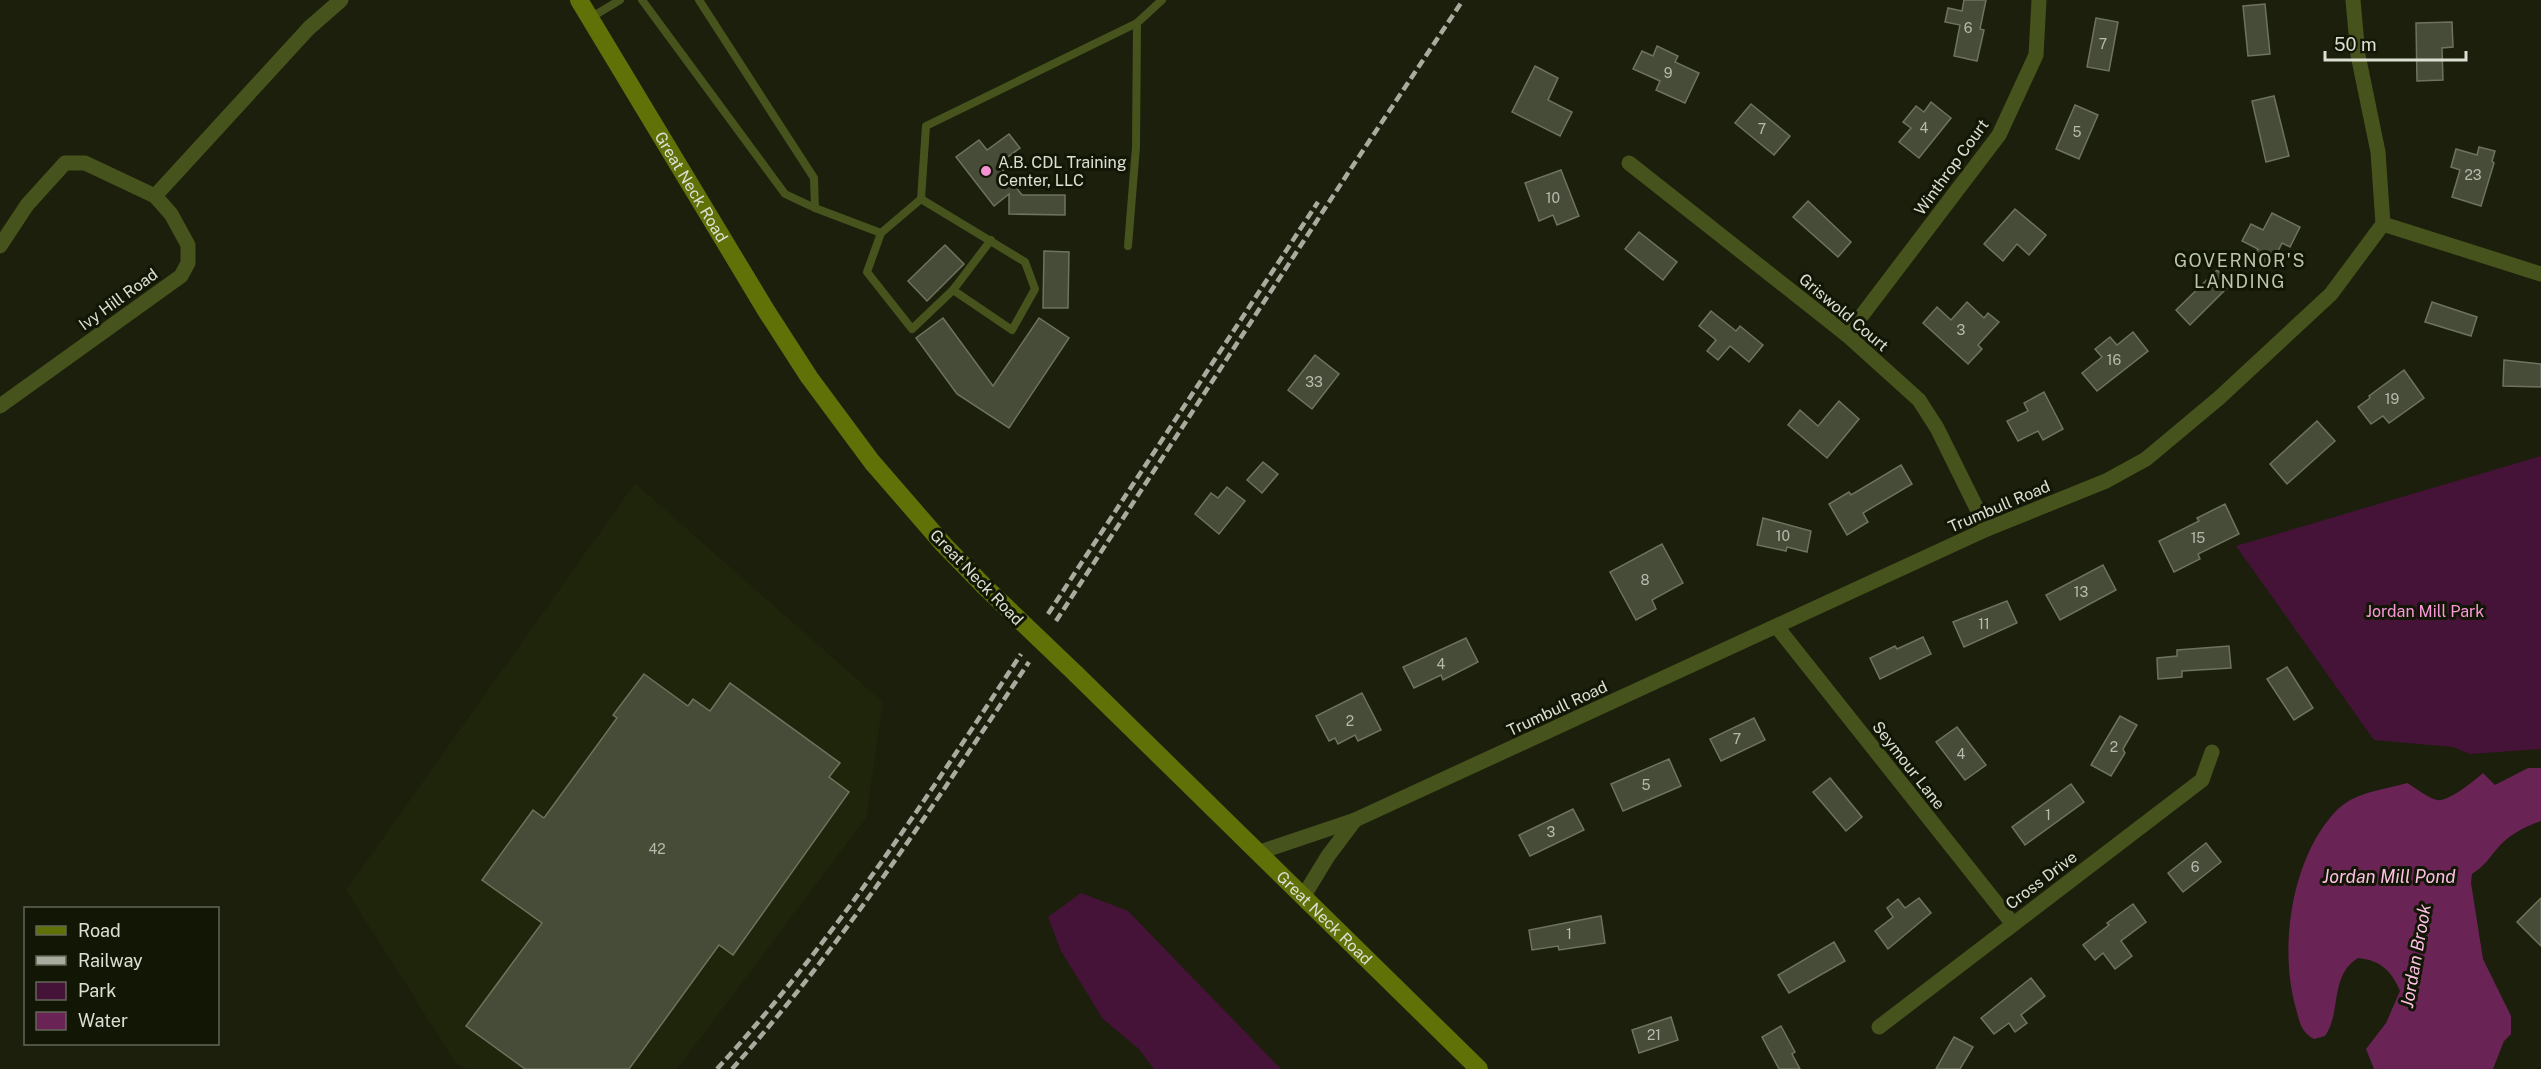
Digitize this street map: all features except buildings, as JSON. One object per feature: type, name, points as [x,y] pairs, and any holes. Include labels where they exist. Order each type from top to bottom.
[{"type":"main road","name":"Great Neck Road","points":[[579,0],[767,312],[809,377],[872,462],[944,545],[984,586],[1479,1069]]},
{"type":"street","points":[[155,196],[309,28],[341,0]]},
{"type":"street","name":"Winthrop Court","points":[[1846,335],[1999,135],[2036,56],[2039,0]]},
{"type":"street","points":[[2353,0],[2358,55],[2378,152],[2383,224],[2541,274]]},
{"type":"street","name":"Ivy Hill Road","points":[[0,246],[27,206],[65,163],[85,163],[155,196],[171,214],[188,245],[188,263],[181,276],[0,406]]},
{"type":"street","name":"Griswold Court","points":[[1629,163],[1846,335],[1918,400],[1937,428],[1987,529]]},
{"type":"street","name":"Trumbull Road","points":[[1257,853],[1355,820],[1987,529],[2106,481],[2146,459],[2219,398],[2331,294],[2383,224]]},
{"type":"street","name":"Seymour Lane","points":[[1777,627],[2013,924]]},
{"type":"street","name":"Cross Drive","points":[[1879,1027],[2202,780],[2212,752]]},
{"type":"street","name":"Trumbull Road","points":[[1303,897],[1328,856],[1355,820]]},
{"type":"lane","points":[[590,18],[620,0]]},
{"type":"lane","points":[[642,0],[785,194],[881,233]]},
{"type":"lane","points":[[699,0],[814,178],[815,207]]},
{"type":"lane","points":[[991,240],[953,290],[912,329],[867,272],[881,233],[921,199],[926,126],[1137,23],[1162,0]]},
{"type":"lane","points":[[1128,246],[1136,147],[1137,23]]},
{"type":"lane","points":[[921,199],[1025,262],[1035,289],[1012,330],[953,290]]},
{"type":"shaded area","points":[[635,483],[883,702],[866,818],[677,1069],[466,1069],[455,1062],[346,890]]},
{"type":"green space","name":"Jordan Mill Park","points":[[2541,456],[2541,749],[2470,754],[2453,747],[2374,740],[2236,546]]},
{"type":"green space","points":[[1081,893],[1128,911],[1281,1069],[1154,1069],[1139,1049],[1103,1019],[1061,951],[1048,917]]},
{"type":"water","name":"Jordan Mill Pond","points":[[2528,768],[2541,768],[2541,821],[2511,836],[2472,874],[2471,883],[2483,959],[2511,1016],[2511,1034],[2504,1041],[2493,1069],[2374,1069],[2366,1049],[2386,1023],[2400,991],[2389,972],[2379,964],[2366,959],[2358,958],[2343,974],[2333,1016],[2325,1036],[2314,1039],[2309,1036],[2299,1020],[2290,981],[2289,929],[2299,877],[2321,830],[2336,811],[2360,796],[2407,783],[2430,797],[2442,800],[2462,790],[2483,773],[2495,785]]},
{"type":"railway","points":[[1056,621],[1463,0]]},
{"type":"railway","points":[[1048,614],[1318,202]]},
{"type":"railway","points":[[717,1069],[760,1021],[839,920],[914,815],[1021,654]]},
{"type":"railway","points":[[732,1069],[813,972],[851,922],[924,819],[1029,662]]},
{"type":"place","name":"A.B. CDL Training Center, LLC","points":[[986,171]]},
{"type":"district","name":"GOVERNOR'S LANDING","points":[[2240,271]]},
{"type":"water label","name":"Jordan Brook","points":[[2416,956]]}]
